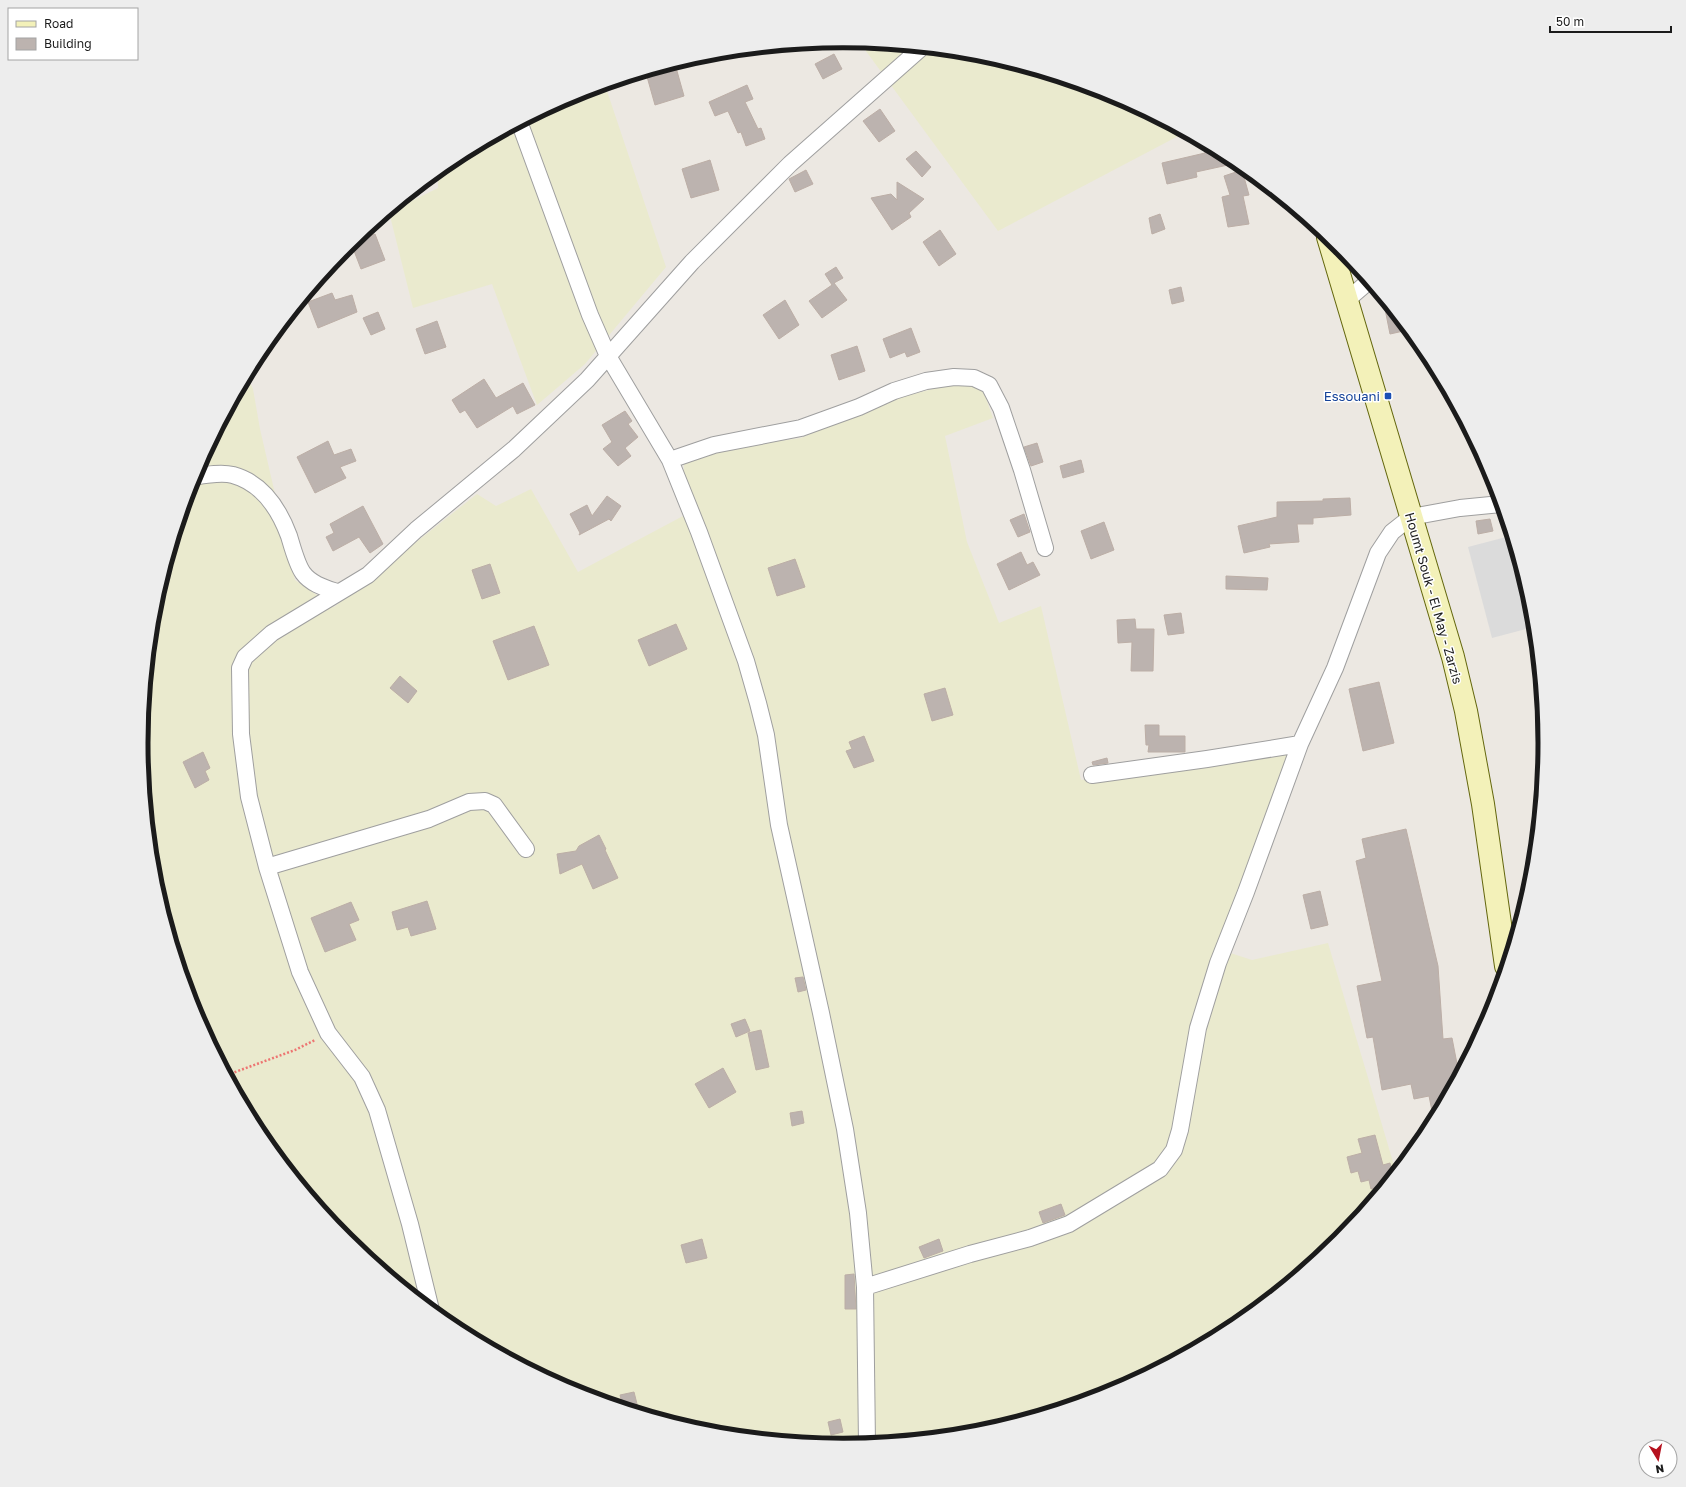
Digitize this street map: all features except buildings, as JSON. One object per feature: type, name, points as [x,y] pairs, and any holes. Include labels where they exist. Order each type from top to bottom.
[{"type":"main road","name":"Houmt Souk - El May - Zarzis","points":[[1332,249],[1453,657],[1466,711],[1483,804],[1505,958]]},
{"type":"street","points":[[429,1302],[410,1224],[377,1110],[362,1077],[328,1034],[300,972],[267,867],[249,797],[241,734],[240,668],[245,657],[272,633],[337,592],[368,575],[416,530],[514,449],[587,380],[692,262],[779,175],[917,52]]},
{"type":"street","points":[[521,127],[590,315],[608,356],[670,460],[699,532],[746,661],[758,703],[766,736],[780,825],[820,1005],[845,1129],[858,1213],[865,1287],[867,1438]]},
{"type":"street","points":[[1347,300],[1365,284]]},
{"type":"street","points":[[670,460],[714,446],[800,428],[859,407],[894,391],[926,381],[954,377],[974,378],[989,385],[1001,408],[1022,470],[1045,548]]},
{"type":"street","points":[[200,476],[222,474],[233,475],[259,489],[280,513],[302,572],[309,580],[337,592]]},
{"type":"street","points":[[865,1287],[970,1254],[1030,1238],[1069,1224],[1160,1170],[1174,1150],[1180,1130],[1198,1028],[1218,963],[1246,892],[1300,744],[1335,668],[1378,553],[1392,532],[1411,517],[1460,508],[1496,504]]},
{"type":"street","points":[[1092,774],[1207,759],[1300,744]]},
{"type":"street","points":[[267,867],[429,819],[469,802],[485,801],[494,805],[526,849]]},
{"type":"path","points":[[231,1074],[295,1050],[328,1034]]},
{"type":"green space","points":[[864,48],[888,49],[934,54],[979,61],[1023,72],[1067,85],[1109,101],[1180,135],[998,231]]},
{"type":"green space","points":[[607,90],[666,267],[585,364],[537,405],[492,284],[413,308],[390,216],[405,204],[438,188],[438,179],[495,141],[535,120]]},
{"type":"green space","points":[[962,381],[982,387],[993,418],[945,436],[967,542],[999,623],[1041,606],[1081,780],[1296,749],[1218,949],[1252,960],[1328,943],[1395,1167],[1366,1202],[1335,1235],[1302,1266],[1229,1322],[1191,1346],[1151,1367],[1109,1386],[1067,1402],[979,1426],[888,1438],[798,1438],[707,1426],[619,1402],[577,1386],[535,1367],[495,1346],[457,1322],[384,1266],[351,1235],[320,1202],[291,1167],[265,1130],[219,1051],[200,1010],[184,967],[171,924],[161,879],[153,834],[149,789],[148,744],[149,698],[153,653],[161,608],[171,563],[184,520],[200,477],[219,436],[250,382],[253,389],[260,429],[295,580],[334,607],[477,494],[496,506],[531,489],[578,572],[683,516],[684,454],[801,438],[880,403]]},
{"type":"shaded area","points":[[1507,537],[1515,563],[1529,628],[1492,638],[1468,547]]},
{"type":"place","name":"Essouani","points":[[1388,396]]}]
